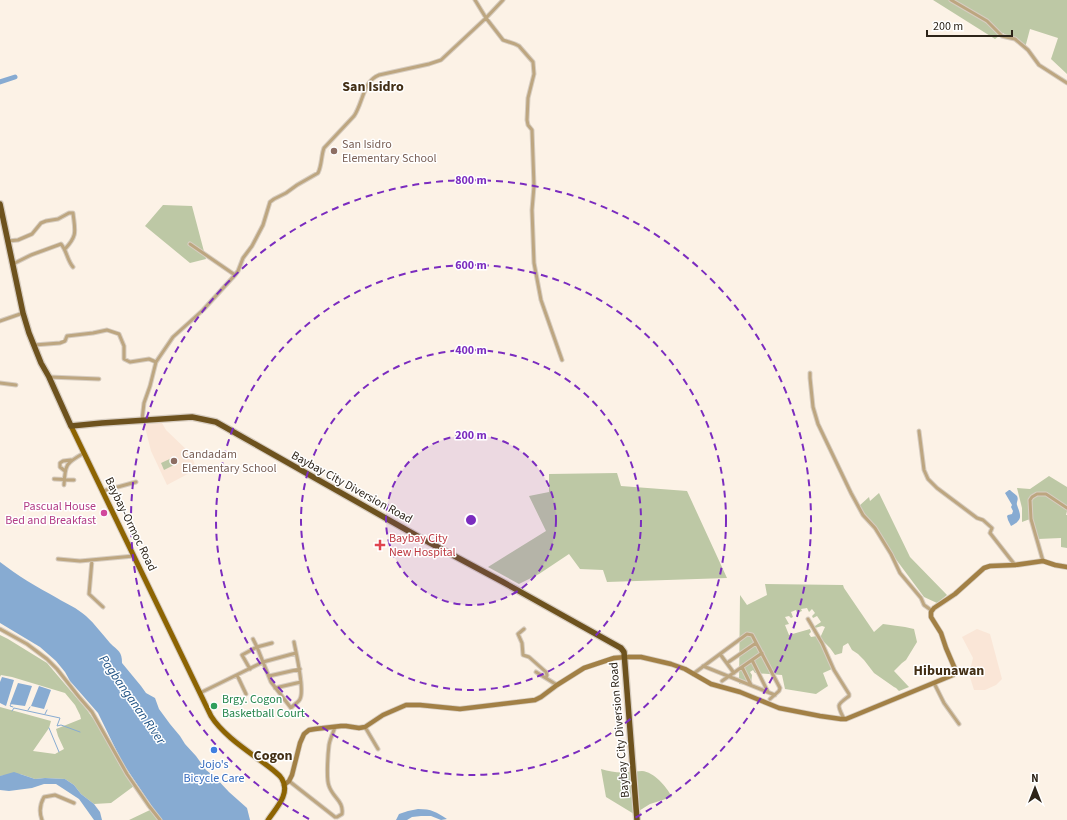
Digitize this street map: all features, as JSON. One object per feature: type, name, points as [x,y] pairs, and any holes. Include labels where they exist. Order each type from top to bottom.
[{"type":"highway","name":"Baybay-Ormoc Road","points":[[0,204],[28,333],[71,426]]},
{"type":"highway","name":"Baybay City Diversion Road","points":[[71,426],[192,417],[216,422],[412,533],[504,582],[620,647],[624,652],[637,820]]},
{"type":"main road","name":"Baybay-Ormoc Road","points":[[71,426],[211,716],[216,724],[286,783]]},
{"type":"main road","points":[[269,818],[276,810],[282,799],[286,783]]},
{"type":"street","points":[[475,0],[486,18],[504,40],[516,44],[531,60],[534,66],[534,74],[528,98],[527,120],[528,126],[532,130],[534,186],[532,210],[534,263],[541,300],[562,360]]},
{"type":"street","points":[[142,420],[144,403],[156,362],[173,338],[207,306],[238,271],[243,258],[252,246],[263,225],[270,202],[318,173],[324,148],[354,116],[358,110],[368,83],[372,79],[379,76],[441,60],[503,0]]},
{"type":"street","points":[[951,0],[987,21],[1002,36],[1015,39],[1028,50],[1039,65],[1067,82]]},
{"type":"street","points":[[8,241],[18,240],[32,234],[41,224],[46,221],[73,213],[76,233],[73,241],[65,250]]},
{"type":"street","points":[[13,264],[31,255],[61,244],[73,267]]},
{"type":"street","points":[[190,244],[235,275]]},
{"type":"street","points":[[0,321],[23,313]]},
{"type":"street","points":[[34,345],[60,344],[65,341],[67,336],[107,330],[119,334],[124,346],[124,359],[130,362],[149,359],[156,362]]},
{"type":"street","points":[[335,727],[329,744],[328,780],[329,787],[341,804],[342,814],[337,817],[286,783],[292,775],[300,743],[304,734],[309,730],[315,729],[335,727],[346,726],[358,728],[365,727],[382,715],[406,705],[460,709],[534,700],[541,697],[584,668],[614,658],[641,657],[671,664],[711,684],[740,692],[781,709],[844,719],[953,675],[956,670],[941,633],[931,617],[931,610],[924,604],[921,598],[900,573],[891,554],[874,528],[863,515],[818,424],[813,407],[810,373]]},
{"type":"street","points":[[49,377],[99,379]]},
{"type":"street","points":[[0,383],[16,385]]},
{"type":"street","points":[[919,430],[924,470],[928,478],[937,488],[992,528],[990,533],[1015,565]]},
{"type":"street","points":[[65,471],[60,467],[60,463],[71,460],[84,453]]},
{"type":"street","points":[[64,485],[65,471],[71,460]]},
{"type":"street","points":[[54,480],[74,480]]},
{"type":"street","points":[[103,491],[136,482]]},
{"type":"street","points":[[1042,561],[1031,519],[1030,500],[1037,494],[1046,494],[1067,508]]},
{"type":"street","points":[[58,559],[78,561],[134,556]]},
{"type":"street","points":[[92,560],[89,594],[103,607]]},
{"type":"street","points":[[931,610],[968,584],[984,568],[990,566],[1015,565],[1042,561],[1055,566],[1067,567]]},
{"type":"street","points":[[808,619],[820,639],[833,667],[850,694],[839,705],[844,719]]},
{"type":"street","points":[[0,629],[27,644],[47,658],[57,669],[92,712],[127,774],[148,806],[160,820]]},
{"type":"street","points":[[524,629],[518,634],[522,643],[523,655],[529,657],[546,672],[546,678]]},
{"type":"street","points":[[693,674],[747,634],[752,635],[780,688],[779,691],[770,699]]},
{"type":"street","points":[[253,638],[271,682],[291,708],[300,699],[301,682],[300,668],[294,642]]},
{"type":"street","points":[[250,669],[242,655],[257,647],[272,643]]},
{"type":"street","points":[[727,663],[756,643]]},
{"type":"street","points":[[200,693],[263,662],[296,653]]},
{"type":"street","points":[[722,681],[762,653]]},
{"type":"street","points":[[720,654],[734,673]]},
{"type":"street","points":[[752,660],[768,692]]},
{"type":"street","points":[[703,666],[775,695]]},
{"type":"street","points":[[742,667],[752,686]]},
{"type":"street","points":[[269,676],[300,668]]},
{"type":"street","points":[[536,672],[557,685]]},
{"type":"street","points":[[237,675],[246,694]]},
{"type":"street","points":[[275,688],[301,682]]},
{"type":"street","points":[[934,683],[944,704],[959,724]]},
{"type":"street","points":[[365,727],[378,749]]},
{"type":"street","points":[[42,820],[40,806],[44,797],[55,795],[74,803]]},
{"type":"shaded area","name":"Candadam Elementary School","points":[[144,423],[162,423],[166,430],[190,453],[197,469],[167,485],[151,451]]},
{"type":"shaded area","points":[[977,629],[990,634],[1002,679],[996,685],[985,690],[974,690],[969,674],[973,658],[962,637]]},
{"type":"green space","points":[[933,0],[1067,0],[1067,74],[1051,59],[1058,38],[1030,29],[1025,48],[1003,33],[995,39]]},
{"type":"green space","points":[[163,205],[192,206],[206,259],[190,263],[145,226]]},
{"type":"green space","points":[[174,457],[178,463],[164,470],[161,463]]},
{"type":"green space","points":[[617,473],[621,486],[687,491],[727,578],[607,582],[603,570],[580,569],[569,554],[539,574],[519,584],[488,567],[546,531],[529,496],[549,492],[549,474]]},
{"type":"green space","points":[[1049,476],[1067,487],[1067,548],[1061,547],[1061,538],[1038,539],[1030,519],[1022,522],[1022,508],[1017,488],[1030,489]]},
{"type":"green space","points":[[879,493],[910,557],[947,595],[937,603],[924,597],[863,515],[859,506],[869,497],[870,501]]},
{"type":"green space","points":[[765,584],[843,585],[874,632],[883,624],[914,629],[917,642],[906,660],[894,671],[909,687],[899,691],[874,673],[864,660],[852,650],[848,643],[843,646],[842,653],[835,655],[820,638],[825,627],[822,626],[815,628],[815,626],[821,622],[817,616],[813,618],[812,616],[815,613],[812,609],[809,612],[807,608],[801,609],[802,611],[797,613],[796,610],[791,612],[793,617],[785,617],[789,624],[785,625],[789,635],[810,629],[811,632],[809,634],[811,637],[817,636],[832,669],[823,673],[828,686],[816,694],[785,689],[782,675],[755,673],[753,670],[750,672],[752,675],[751,685],[739,684],[740,595],[747,605],[767,595]]},
{"type":"green space","points":[[0,635],[47,663],[87,710],[99,727],[120,766],[134,786],[111,803],[94,804],[81,794],[74,785],[65,779],[35,779],[20,774],[0,776],[0,707],[51,721],[49,728],[33,751],[55,754],[64,749],[56,729],[81,719],[75,705],[65,693],[12,677],[1,675],[0,677]]},
{"type":"green space","points":[[601,769],[612,772],[646,772],[659,780],[672,797],[650,804],[634,814],[606,797]]},
{"type":"green space","points":[[150,810],[158,820],[129,820]]},
{"type":"water","points":[[1009,490],[1017,496],[1017,504],[1020,515],[1018,522],[1011,526],[1007,516],[1012,514],[1012,505],[1005,493]]},
{"type":"water","name":"Pagbanganan River","points":[[0,562],[28,581],[76,608],[89,619],[119,652],[122,663],[146,693],[155,698],[159,709],[206,770],[247,808],[250,820],[162,820],[122,762],[98,713],[70,681],[56,661],[40,647],[0,623]]},
{"type":"water","points":[[2,677],[14,680],[6,706],[0,703],[0,682]]},
{"type":"water","points":[[18,683],[32,686],[25,706],[10,704]]},
{"type":"water","points":[[39,686],[51,690],[44,709],[31,706]]},
{"type":"water","points":[[14,772],[35,779],[65,779],[74,785],[81,794],[94,804],[100,812],[102,820],[94,820],[79,799],[56,784],[44,784],[32,788],[9,791],[0,790],[0,776]]},
{"type":"water","points":[[418,809],[434,811],[447,819],[441,820],[431,816],[421,816],[412,817],[407,820],[396,820],[399,814]]},
{"type":"waterway","points":[[0,82],[15,77]]},
{"type":"waterway","points":[[11,704],[10,706],[13,707]]},
{"type":"waterway","points":[[12,711],[14,708],[60,718],[57,726],[61,725],[80,732]]},
{"type":"waterway","points":[[45,714],[47,710]]},
{"type":"waterway","points":[[49,728],[59,752]]},
{"type":"place","name":"San Isidro Elementary School","points":[[334,151]]},
{"type":"place","name":"Candadam Elementary School","points":[[174,461]]},
{"type":"place","name":"Pascual House Bed and Breakfast","points":[[104,513]]},
{"type":"place","name":"Baybay City New Hospital","points":[[380,545]]},
{"type":"place","name":"Brgy. Cogon Basketball Court","points":[[214,706]]},
{"type":"place","name":"Jojo's Bicycle Care","points":[[214,750]]},
{"type":"district","name":"San Isidro","points":[[373,86]]},
{"type":"district","name":"Hibunawan","points":[[949,670]]},
{"type":"district","name":"Cogon","points":[[273,755]]}]
